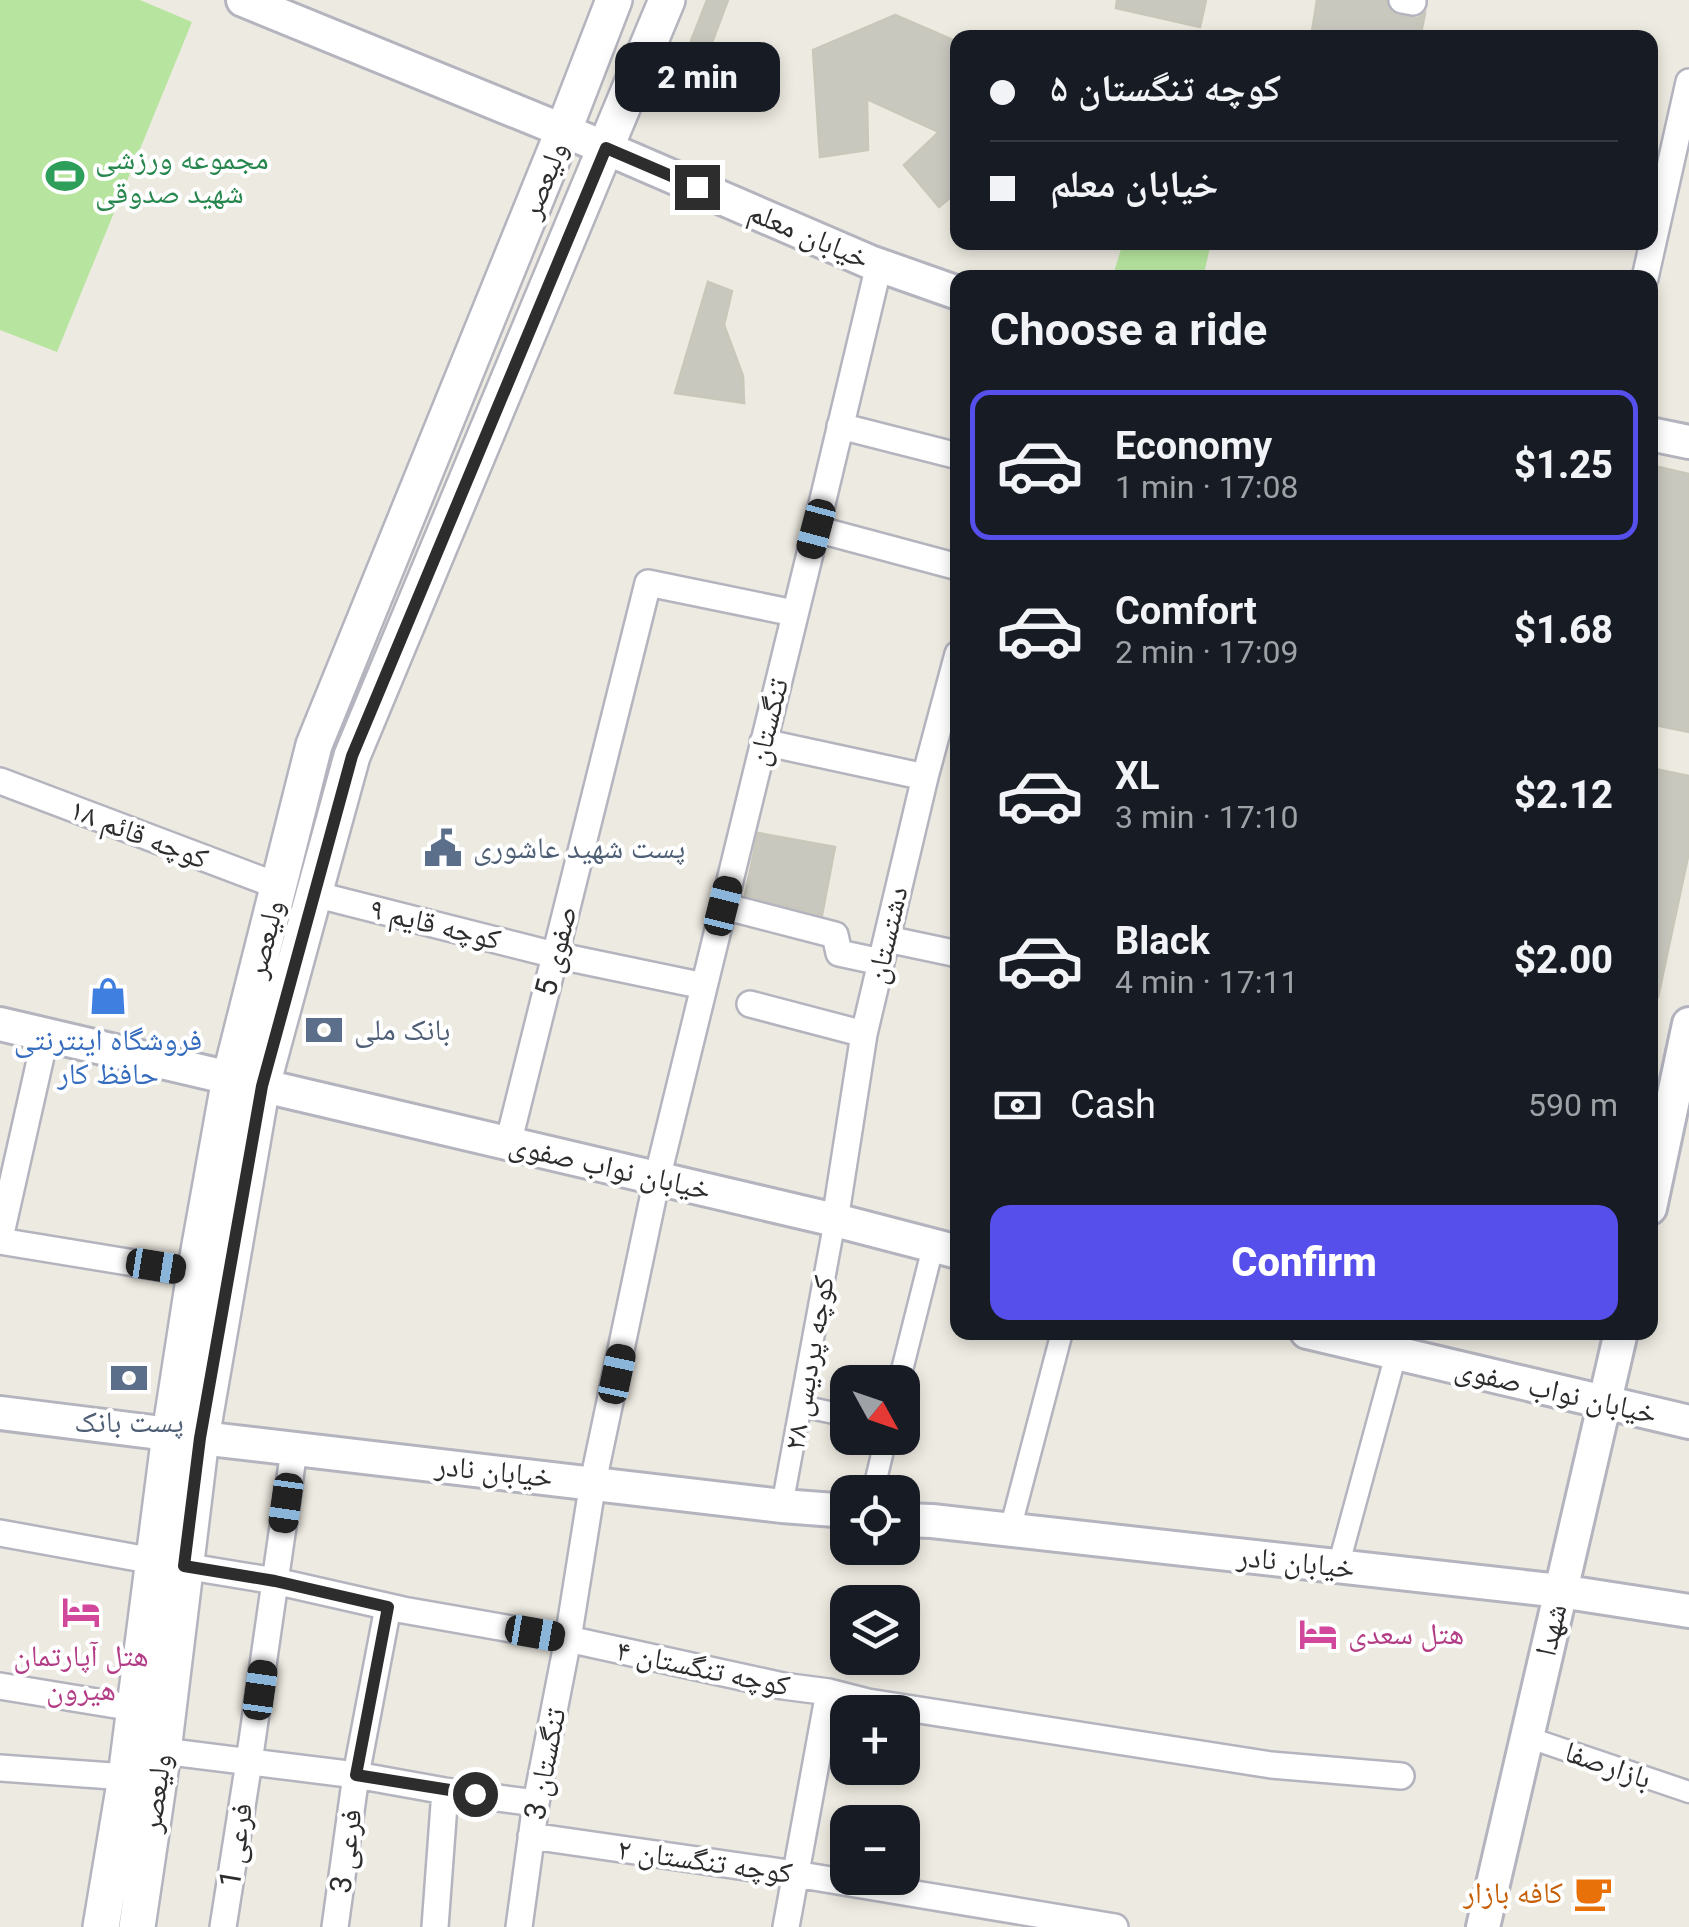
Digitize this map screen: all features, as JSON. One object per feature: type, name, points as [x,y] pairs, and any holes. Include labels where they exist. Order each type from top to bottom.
[{"type":"main road","name":"ولیعصر","points":[[137,1927],[163,1751],[169,1563],[185,1436],[278,886],[314,746],[614,0]]},
{"type":"main road","name":"ولیعصر","points":[[185,1436],[194,1273],[246,1082],[314,894],[352,756],[668,0]]},
{"type":"main road","points":[[364,623],[401,638]]},
{"type":"main road","name":"ولیعصر","points":[[101,1927],[134,1708],[169,1563]]},
{"type":"street","points":[[243,0],[564,132]]},
{"type":"street","points":[[1658,217],[1689,82]]},
{"type":"street","name":"خیابان معلم","points":[[564,132],[879,265],[950,290]]},
{"type":"street","name":"تنگستان","points":[[593,1482],[657,1179],[879,265]]},
{"type":"street","points":[[840,426],[950,454]]},
{"type":"street","points":[[1658,436],[1689,442]]},
{"type":"street","points":[[816,529],[950,565]]},
{"type":"street","name":"صفوی 5","points":[[508,1144],[648,583],[794,613]]},
{"type":"street","name":"دشتستان","points":[[834,1220],[864,1034],[950,684]]},
{"type":"street","points":[[763,742],[925,777]]},
{"type":"street","name":"کوچه قائم ۱۸","points":[[0,781],[278,886]]},
{"type":"street","name":"کوچه قایم ۹","points":[[314,894],[555,955],[704,986]]},
{"type":"street","points":[[723,906],[835,935],[839,953],[884,950],[950,954]]},
{"type":"street","points":[[750,1004],[864,1034]]},
{"type":"street","name":"خیابان نواب صفوی","points":[[0,1024],[834,1220],[945,1250]]},
{"type":"street","points":[[1658,1168],[1689,1024]]},
{"type":"street","points":[[46,1034],[9,1157],[0,1240],[194,1273]]},
{"type":"street","name":"کوچه پردیس ۲۸","points":[[782,1506],[834,1220]]},
{"type":"street","points":[[906,1365],[945,1250]]},
{"type":"street","points":[[1010,1530],[1060,1340]]},
{"type":"street","name":"خیابان نواب صفوی","points":[[1374,1340],[1399,1343],[1604,1402],[1689,1422]]},
{"type":"street","name":"شهدا","points":[[1483,1927],[1619,1340]]},
{"type":"street","points":[[1338,1567],[1399,1343]]},
{"type":"street","points":[[801,1406],[830,1412]]},
{"type":"street","name":"خیابان نادر","points":[[0,1412],[830,1510]]},
{"type":"street","name":"فرعی 1","points":[[223,1927],[292,1464]]},
{"type":"street","name":"تنگستان 3","points":[[519,1927],[536,1802],[593,1482]]},
{"type":"street","name":"خیابان نادر","points":[[920,1522],[1560,1592],[1689,1611]]},
{"type":"street","name":"کوچه تنگستان ۴","points":[[0,1533],[275,1581],[395,1609],[568,1639],[868,1702],[1271,1765],[1401,1776]]},
{"type":"street","name":"فرعی 3","points":[[335,1927],[356,1775],[395,1609]]},
{"type":"street","points":[[0,1686],[134,1708]]},
{"type":"street","points":[[786,1927],[828,1692]]},
{"type":"street","name":"بازارصفا","points":[[1527,1738],[1689,1792]]},
{"type":"street","points":[[163,1751],[536,1802]]},
{"type":"street","points":[[0,1768],[126,1777]]},
{"type":"street","points":[[435,1927],[445,1790]]},
{"type":"street","name":"کوچه تنگستان ۲","points":[[531,1836],[795,1874],[971,1915],[1115,1927]]},
{"type":"green space","name":"مجموعه ورزشی شهید صدوقی","points":[[0,0],[140,0],[192,22],[57,352],[0,330]]},
{"type":"green space","points":[[1121,250],[1209,250],[1205,270],[1115,270]]},
{"type":"building","points":[[707,0],[728,0],[690,101],[670,95]]},
{"type":"building","points":[[1117,0],[1206,0],[1200,27],[1116,8]]},
{"type":"building","points":[[1317,0],[1386,0],[1391,12],[1398,16],[1418,18],[1425,13],[1422,30],[1312,30]]},
{"type":"building","points":[[895,15],[950,39],[950,198],[939,207],[904,165],[939,132],[867,99],[868,150],[820,157],[813,50]]},
{"type":"building","points":[[708,282],[732,291],[724,325],[743,376],[744,403],[675,393]]},
{"type":"building","points":[[1658,467],[1689,474],[1689,732],[1658,726]]},
{"type":"building","points":[[1658,770],[1689,776],[1689,852],[1658,997]]},
{"type":"building","points":[[758,833],[835,847],[822,915],[745,895]]},
{"type":"place","name":"مجموعه ورزشی شهید صدوقی","points":[[65,176]]},
{"type":"place","name":"پست شهید عاشوری","points":[[443,848]]},
{"type":"place","name":"فروشگاه اینترنتی حافظ کار","points":[[108,996]]},
{"type":"place","name":"بانک ملی","points":[[324,1030]]},
{"type":"place","name":"پست بانک","points":[[129,1378]]},
{"type":"place","name":"هتل آپارتمان هیرون","points":[[81,1612]]},
{"type":"place","name":"هتل سعدی","points":[[1318,1634]]},
{"type":"place","name":"کافه بازار","points":[[1593,1893]]},
{"type":"route","points":[[475,1794],[356,1775],[388,1607],[275,1581],[184,1566],[200,1438],[262,1086],[352,756],[606,148],[697,187]]}]
